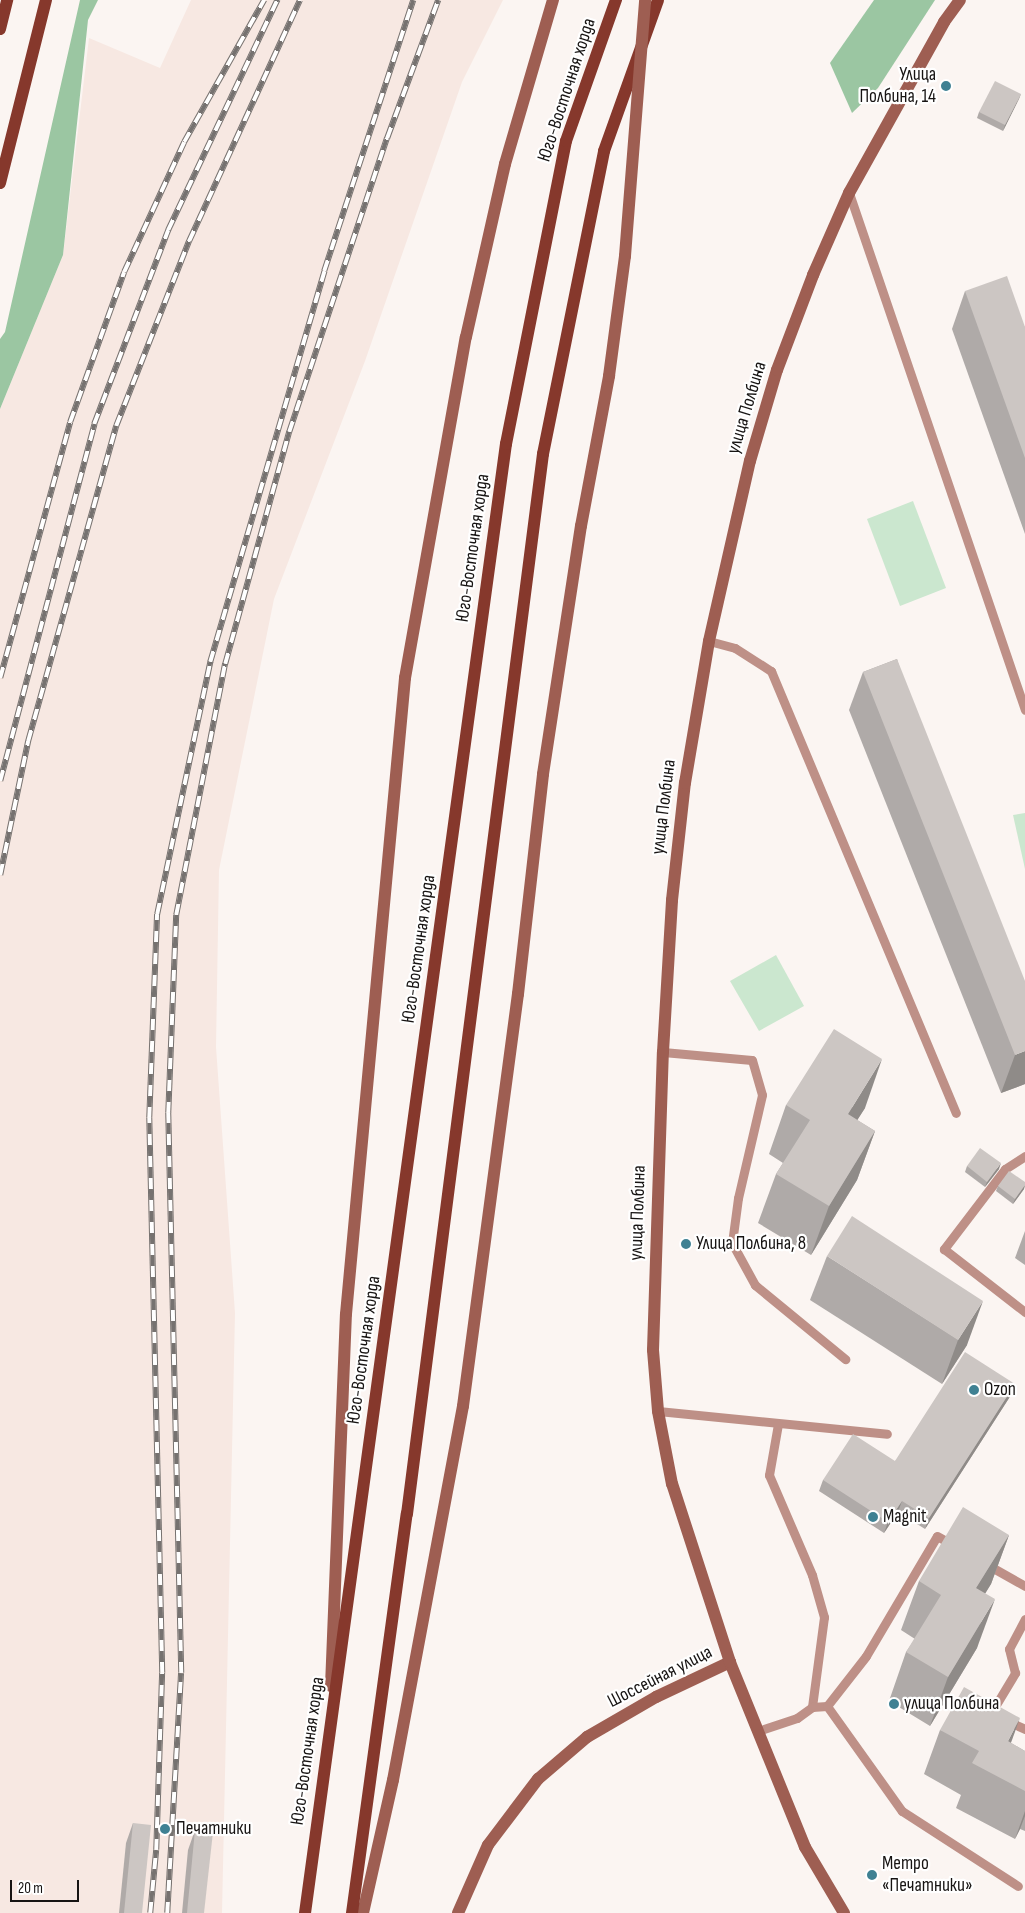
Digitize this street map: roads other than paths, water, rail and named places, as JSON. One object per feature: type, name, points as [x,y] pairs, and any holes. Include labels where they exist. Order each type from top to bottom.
[{"type":"main road","points":[[0,29],[8,0]]},
{"type":"main road","points":[[0,184],[46,0]]},
{"type":"main road","points":[[330,1724],[346,1314],[405,678],[466,337],[505,164],[553,0]]},
{"type":"main road","name":"Юго-Восточная хорда","points":[[305,1913],[506,444],[566,141],[616,0]]},
{"type":"main road","points":[[363,1913],[393,1780],[463,1406],[518,994],[543,774],[581,526],[609,376],[623,266],[645,0]]},
{"type":"main road","points":[[352,1913],[407,1514],[543,454],[604,151],[658,0]]},
{"type":"main road","name":"улица Полбина","points":[[730,1662],[672,1484],[658,1411],[653,1323],[663,1052],[672,900],[685,783],[709,641],[750,461],[777,370],[816,268],[849,193],[944,22],[960,0]]},
{"type":"main road","name":"Шоссейная улица","points":[[458,1913],[488,1845],[538,1780],[587,1737],[656,1697],[730,1662],[805,1847],[844,1913]]},
{"type":"lane","points":[[849,193],[1025,710]]},
{"type":"lane","points":[[709,641],[735,648],[771,671],[956,1114]]},
{"type":"lane","points":[[663,1052],[752,1060],[762,1095],[738,1198],[732,1243],[755,1284],[844,1358]]},
{"type":"lane","points":[[1025,1156],[1004,1170],[944,1249],[1025,1312]]},
{"type":"lane","points":[[658,1411],[887,1434]]},
{"type":"lane","points":[[778,1424],[769,1475],[812,1575],[824,1617],[812,1707]]},
{"type":"lane","points":[[758,1731],[797,1718],[812,1707],[827,1706],[866,1656],[937,1536],[962,1550]]},
{"type":"lane","points":[[979,1560],[1025,1586]]},
{"type":"lane","points":[[1025,1619],[1009,1649],[1016,1673],[991,1712],[1025,1729]]},
{"type":"lane","points":[[827,1706],[902,1811],[1018,1886]]},
{"type":"railway","points":[[0,678],[70,422],[124,272],[184,142],[264,0]]},
{"type":"railway","points":[[0,781],[94,424],[168,230],[277,0]]},
{"type":"railway","points":[[0,875],[28,741],[116,426],[189,241],[300,0]]},
{"type":"railway","points":[[150,1913],[156,1850],[162,1673],[149,1118],[157,914],[210,662],[324,271],[413,0]]},
{"type":"railway","points":[[167,1913],[181,1673],[168,1113],[176,915],[225,664],[289,432],[387,138],[438,0]]},
{"type":"place","name":"Улица Полбина, 14","points":[[946,86]]},
{"type":"place","name":"Улица Полбина, 8","points":[[686,1244]]},
{"type":"place","name":"Ozon","points":[[974,1390]]},
{"type":"place","name":"Magnit","points":[[873,1517]]},
{"type":"place","name":"улица Полбина","points":[[894,1704]]},
{"type":"place","name":"Печатники","points":[[165,1829]]},
{"type":"place","name":"Метро «Печатники»","points":[[872,1875]]}]
